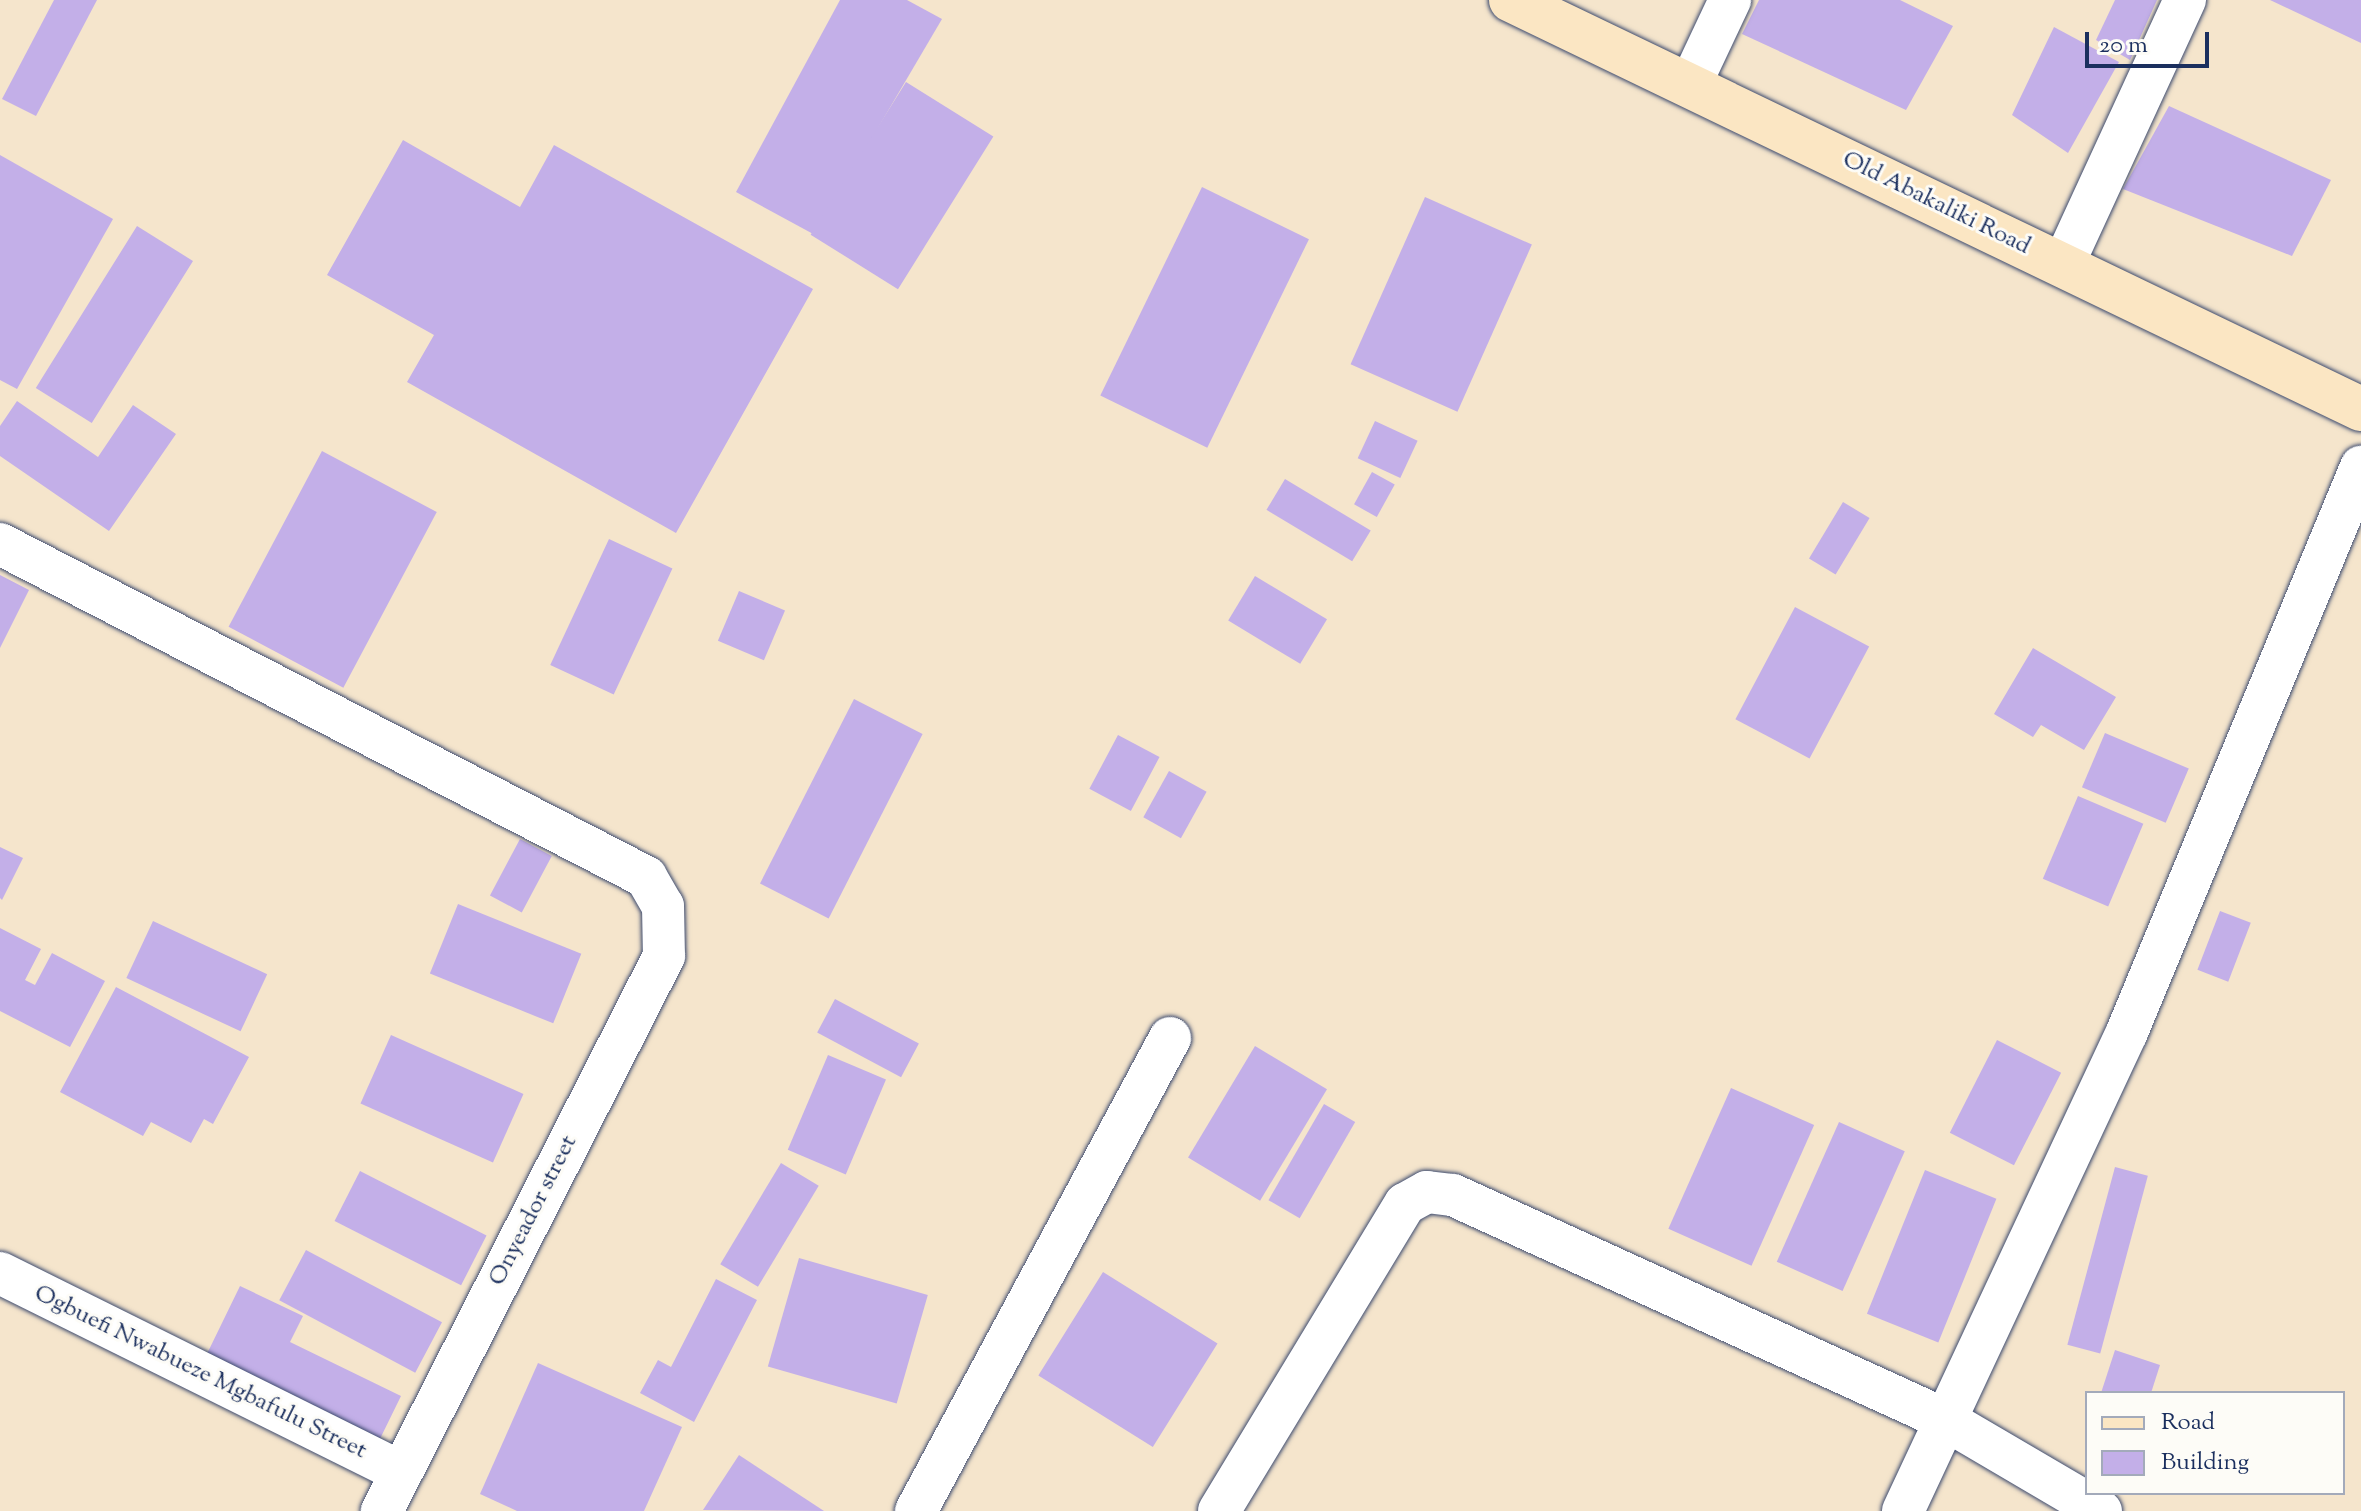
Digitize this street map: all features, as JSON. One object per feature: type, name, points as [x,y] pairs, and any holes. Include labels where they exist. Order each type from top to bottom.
[{"type":"main road","name":"Old Abakaliki Road","points":[[1511,0],[2361,409]]},
{"type":"street","points":[[1690,85],[1730,0]]},
{"type":"street","points":[[2063,265],[2185,0]]},
{"type":"street","points":[[1903,1511],[2127,1032],[2361,467]]},
{"type":"street","name":"Onyeador street","points":[[0,544],[646,877],[663,906],[664,956],[382,1511]]},
{"type":"street","points":[[916,1511],[1170,1038]]},
{"type":"street","points":[[1219,1511],[1405,1204],[1427,1192],[1453,1195],[1944,1419],[2101,1511]]},
{"type":"street","name":"Ogbuefi Nwabueze Mgbafulu Street","points":[[0,1273],[401,1472]]},
{"type":"building","points":[[54,0],[97,0],[36,116],[2,99]]},
{"type":"building","points":[[840,0],[907,0],[942,19],[815,235],[736,192]]},
{"type":"building","points":[[1759,0],[1900,0],[1953,26],[1906,110],[1742,34]]},
{"type":"building","points":[[2115,0],[2157,0],[2130,60],[2096,40]]},
{"type":"building","points":[[2270,0],[2361,0],[2361,43]]},
{"type":"building","points":[[2054,27],[2119,62],[2068,153],[2012,115]]},
{"type":"building","points":[[906,82],[993,137],[898,289],[811,235]]},
{"type":"building","points":[[2169,106],[2331,180],[2292,256],[2123,189]]},
{"type":"building","points":[[403,140],[520,207],[554,145],[813,289],[676,533],[407,382],[434,335],[327,275]]},
{"type":"building","points":[[0,155],[113,219],[17,389],[0,380]]},
{"type":"building","points":[[1202,187],[1309,239],[1207,448],[1100,396]]},
{"type":"building","points":[[1425,197],[1532,245],[1457,412],[1351,364]]},
{"type":"building","points":[[137,226],[193,261],[92,423],[36,388]]},
{"type":"building","points":[[17,401],[98,457],[133,405],[176,434],[109,531],[0,456],[0,426]]},
{"type":"building","points":[[1375,421],[1418,441],[1400,478],[1358,458]]},
{"type":"building","points":[[322,451],[437,512],[343,688],[229,627]]},
{"type":"building","points":[[1372,472],[1395,485],[1377,517],[1354,504]]},
{"type":"building","points":[[1285,479],[1371,531],[1352,561],[1266,510]]},
{"type":"building","points":[[1843,502],[1870,518],[1836,575],[1809,559]]},
{"type":"building","points":[[609,539],[672,569],[614,695],[550,665]]},
{"type":"building","points":[[0,575],[29,590],[0,648]]},
{"type":"building","points":[[1255,576],[1327,619],[1300,664],[1228,621]]},
{"type":"building","points":[[739,591],[785,611],[764,660],[718,641]]},
{"type":"building","points":[[1795,607],[1869,646],[1810,759],[1735,719]]},
{"type":"building","points":[[2033,648],[2116,697],[2084,750],[2041,725],[2033,737],[1994,714]]},
{"type":"building","points":[[854,699],[923,734],[829,918],[760,883]]},
{"type":"building","points":[[2105,733],[2189,769],[2166,823],[2082,787]]},
{"type":"building","points":[[1118,735],[1159,757],[1131,811],[1089,789]]},
{"type":"building","points":[[1169,771],[1207,792],[1181,838],[1143,817]]},
{"type":"building","points":[[2078,796],[2143,824],[2108,907],[2043,879]]},
{"type":"building","points":[[520,839],[552,856],[522,912],[490,896]]},
{"type":"building","points":[[0,847],[23,858],[2,900],[0,898]]},
{"type":"building","points":[[458,904],[581,954],[553,1023],[430,974]]},
{"type":"building","points":[[2220,911],[2251,923],[2228,982],[2197,970]]},
{"type":"building","points":[[153,921],[267,974],[241,1031],[126,978]]},
{"type":"building","points":[[0,928],[41,949],[25,980],[35,985],[52,953],[105,981],[70,1047],[0,1011]]},
{"type":"building","points":[[116,987],[249,1057],[213,1124],[204,1119],[191,1143],[151,1122],[143,1136],[60,1092]]},
{"type":"building","points":[[835,999],[919,1044],[901,1077],[817,1033]]},
{"type":"building","points":[[391,1035],[523,1094],[493,1162],[360,1104]]},
{"type":"building","points":[[1997,1040],[2061,1073],[2014,1165],[1950,1133]]},
{"type":"building","points":[[1255,1046],[1327,1089],[1260,1201],[1188,1157]]},
{"type":"building","points":[[828,1055],[886,1080],[846,1174],[788,1150]]},
{"type":"building","points":[[1731,1088],[1814,1125],[1751,1266],[1668,1229]]},
{"type":"building","points":[[1324,1104],[1355,1122],[1300,1218],[1268,1200]]},
{"type":"building","points":[[1839,1122],[1905,1151],[1843,1291],[1777,1262]]},
{"type":"building","points":[[781,1163],[819,1186],[758,1287],[720,1264]]},
{"type":"building","points":[[2115,1167],[2148,1176],[2100,1354],[2067,1345]]},
{"type":"building","points":[[1925,1170],[1996,1199],[1938,1343],[1867,1314]]},
{"type":"building","points":[[360,1171],[487,1235],[461,1285],[335,1221]]},
{"type":"building","points":[[306,1250],[442,1322],[415,1373],[279,1300]]},
{"type":"building","points":[[799,1258],[928,1295],[897,1404],[768,1367]]},
{"type":"building","points":[[1103,1272],[1217,1344],[1153,1447],[1038,1375]]},
{"type":"building","points":[[716,1279],[757,1300],[694,1422],[640,1393],[658,1360],[671,1367]]},
{"type":"building","points":[[240,1286],[303,1316],[290,1342],[401,1396],[376,1447],[203,1362]]},
{"type":"building","points":[[2115,1350],[2160,1365],[2152,1391],[2102,1391]]},
{"type":"building","points":[[538,1363],[682,1427],[644,1511],[517,1511],[480,1494]]},
{"type":"building","points":[[739,1455],[824,1511],[703,1510]]}]
